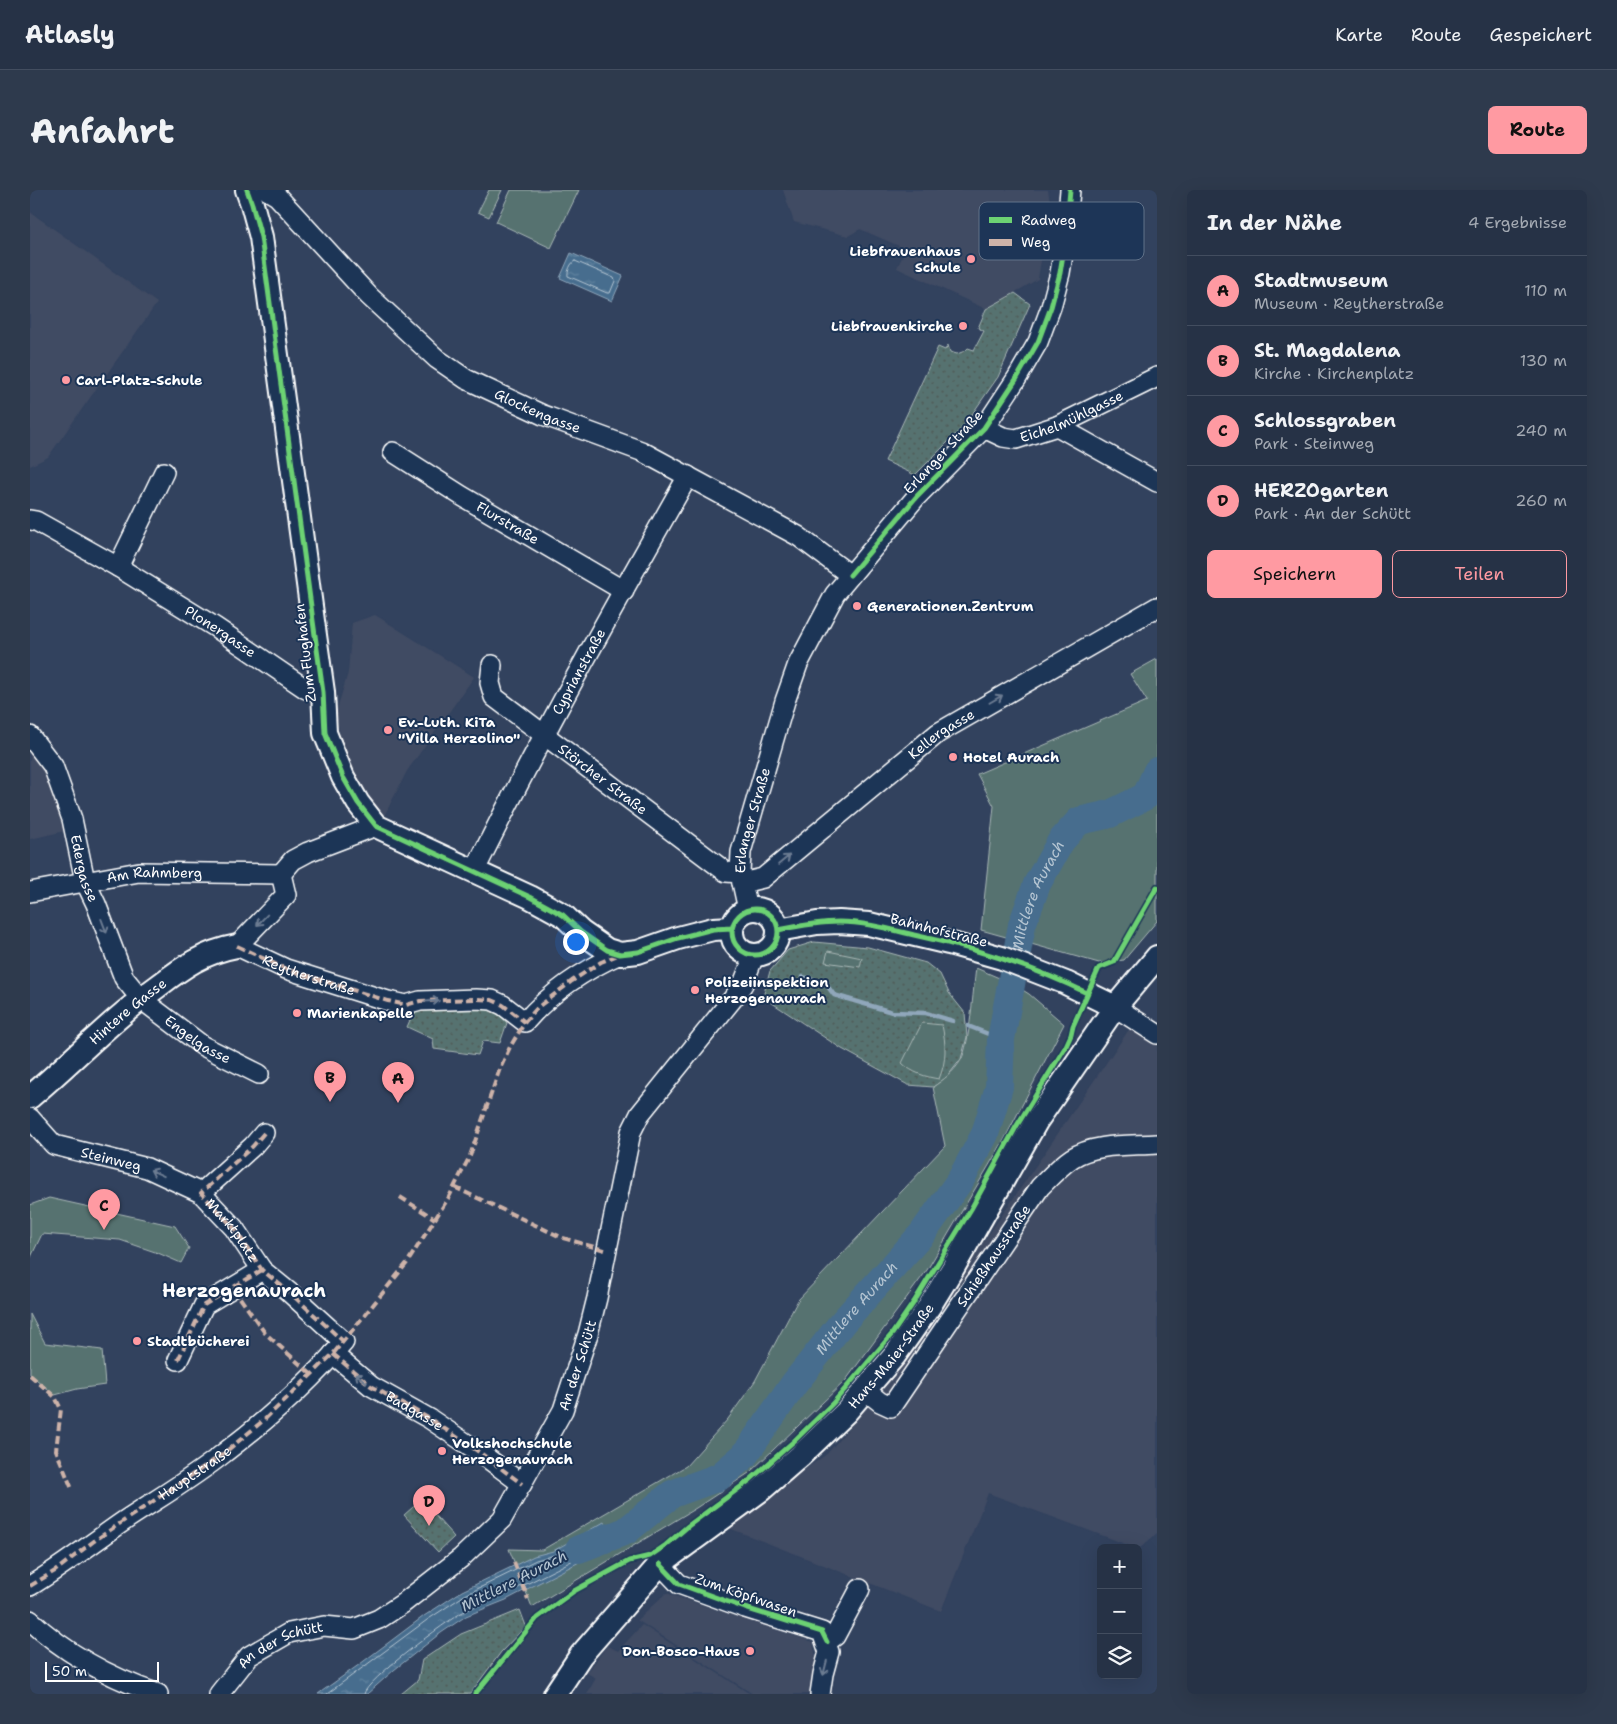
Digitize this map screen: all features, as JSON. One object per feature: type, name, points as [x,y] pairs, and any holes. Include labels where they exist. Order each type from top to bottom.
[{"type":"street","name":"Zum Flughafen","points":[[247,190],[261,236],[322,692],[325,733],[331,752],[343,777],[358,803],[376,826],[530,897],[563,915],[594,942],[607,950],[620,954]]},
{"type":"street","name":"Glockengasse","points":[[267,190],[277,196],[369,296],[437,359],[466,379],[542,416],[641,452],[798,536],[850,575]]},
{"type":"street","name":"Erlanger Straße","points":[[748,910],[741,878],[741,852],[785,701],[798,664],[835,594],[916,496],[984,428],[1017,378],[1038,342],[1051,307],[1062,260]]},
{"type":"street","name":"Eichelmühlgasse","points":[[984,428],[1003,437],[1016,439],[1057,426],[1157,377]]},
{"type":"street","points":[[1057,426],[1157,482]]},
{"type":"street","name":"Flurstraße","points":[[394,452],[462,496],[624,591]]},
{"type":"street","points":[[118,567],[164,472]]},
{"type":"street","name":"Cyprianstraße","points":[[475,870],[506,804],[688,476]]},
{"type":"street","name":"Plonergasse","points":[[30,520],[36,521],[118,567],[215,627],[306,689],[322,692]]},
{"type":"street","name":"Kellergasse","points":[[741,878],[763,878],[938,733],[1157,607]]},
{"type":"street","name":"Störcher Straße","points":[[492,665],[490,683],[494,697],[726,872],[741,878]]},
{"type":"street","name":"Edergasse","points":[[30,736],[53,766],[72,819],[85,881],[96,904],[124,978],[141,999]]},
{"type":"street","points":[[237,946],[286,894],[281,874],[292,860],[376,826]]},
{"type":"street","name":"Am Rahmberg","points":[[30,892],[139,872],[281,874]]},
{"type":"street","points":[[757,909],[764,911],[776,922],[778,930],[777,940],[772,948],[764,954],[754,956],[746,954],[735,944],[732,937],[732,928],[735,920],[740,914],[748,910],[757,909]]},
{"type":"street","name":"Bahnhofstraße","points":[[778,930],[817,923],[862,924],[967,948],[1002,958],[1066,983],[1115,1007],[1157,1034]]},
{"type":"street","points":[[620,954],[638,952],[678,938],[713,929],[732,928]]},
{"type":"street","name":"Reytherstraße","points":[[237,946],[286,969],[388,1001],[406,1005],[420,1001],[492,1000],[503,1005],[525,1022],[538,1007],[566,985],[601,962],[620,954]]},
{"type":"street","name":"Hintere Gasse","points":[[30,1097],[51,1080],[122,1013],[186,965],[219,949],[237,946]]},
{"type":"street","name":"An der Schütt","points":[[219,1694],[249,1656],[288,1633],[324,1626],[354,1629],[379,1619],[402,1604],[460,1558],[502,1519],[563,1410],[588,1334],[608,1251],[630,1132],[640,1114],[735,996],[743,984],[754,956]]},
{"type":"street","name":"Hans-Maier-Straße","points":[[555,1694],[581,1655],[660,1564],[761,1490],[846,1412],[895,1355],[929,1307],[1036,1122],[1115,1007],[1157,958]]},
{"type":"street","name":"Engelgasse","points":[[141,999],[203,1046],[259,1074]]},
{"type":"street","name":"Steinweg","points":[[30,1118],[54,1145],[146,1168],[201,1193]]},
{"type":"street","points":[[201,1193],[253,1146],[264,1133]]},
{"type":"street","name":"Schießhausstraße","points":[[865,1390],[880,1402],[891,1407],[1040,1187],[1056,1170],[1074,1157],[1093,1150],[1157,1144]]},
{"type":"street","name":"Marktplatz","points":[[201,1193],[234,1228],[262,1270],[289,1292],[339,1348]]},
{"type":"street","name":"Marktplatz","points":[[178,1360],[204,1305],[262,1270]]},
{"type":"street","name":"Badgasse","points":[[339,1348],[371,1386],[430,1419],[522,1484]]},
{"type":"street","name":"Hauptstraße","points":[[30,1586],[55,1571],[94,1541],[223,1454],[264,1420],[339,1348]]},
{"type":"street","name":"Zum Köpfwasen","points":[[660,1564],[679,1584],[745,1608],[822,1632],[827,1642]]},
{"type":"street","points":[[820,1694],[829,1652],[827,1642],[835,1636],[860,1589]]},
{"type":"street","points":[[30,1620],[47,1636],[75,1656],[119,1678],[158,1694]]},
{"type":"shaded area","name":"Liebfrauenhaus Schule","points":[[783,190],[1048,190],[1050,202],[979,202],[979,260],[1041,260],[1038,279],[986,309],[897,268],[906,249],[860,229],[848,236],[794,222]]},
{"type":"shaded area","name":"Carl-Platz-Schule","points":[[30,212],[157,303],[48,457],[30,466]]},
{"type":"shaded area","name":"Ev.-Luth. KiTa \"Villa Herzolino\"","points":[[375,615],[474,677],[407,771],[383,818],[359,780],[342,746],[336,713],[348,673],[352,623]]},
{"type":"shaded area","points":[[30,748],[46,765],[65,831],[30,839]]},
{"type":"shaded area","points":[[1137,1018],[1157,1035],[1157,1533],[1142,1546],[1142,1544],[1126,1544],[988,1493],[941,1611],[724,1526],[827,1454],[887,1383]]},
{"type":"shaded area","name":"Don-Bosco-Haus","points":[[666,1593],[813,1642],[816,1659],[811,1694],[753,1694],[637,1620]]},
{"type":"shaded area","points":[[642,1625],[750,1694],[587,1694],[596,1678],[587,1673],[607,1646],[618,1651]]},
{"type":"green space","points":[[489,190],[502,190],[489,217],[478,212]]},
{"type":"green space","points":[[511,190],[579,190],[551,248],[496,222]]},
{"type":"green space","points":[[1015,293],[1030,304],[998,377],[963,427],[915,475],[885,461],[938,347],[945,350],[948,345],[950,352],[957,354],[968,348],[974,350],[984,331],[978,328],[986,309]]},
{"type":"green space","points":[[1157,659],[1157,921],[1124,960],[1099,963],[981,930],[994,806],[977,774],[1147,701],[1130,674]]},
{"type":"green space","points":[[814,942],[868,947],[926,963],[940,974],[949,993],[965,1013],[967,1037],[961,1059],[947,1077],[933,1087],[908,1085],[842,1049],[763,997],[770,971],[788,950]]},
{"type":"green space","points":[[828,951],[862,958],[860,967],[825,962]]},
{"type":"green space","points":[[976,968],[1013,984],[1029,994],[1064,1024],[1004,1140],[927,1270],[846,1380],[749,1473],[696,1508],[532,1607],[509,1549],[542,1550],[686,1466],[728,1419],[755,1381],[798,1300],[945,1146],[933,1087],[955,1068],[964,1052],[969,1029]]},
{"type":"green space","points":[[481,1007],[501,1016],[507,1023],[500,1043],[483,1041],[478,1055],[434,1049],[433,1039],[407,1027],[414,1011]]},
{"type":"green space","points":[[922,1023],[942,1025],[945,1052],[939,1079],[919,1074],[902,1063]]},
{"type":"green space","points":[[49,1198],[175,1226],[189,1248],[181,1263],[120,1240],[42,1234],[30,1259],[30,1205]]},
{"type":"green space","points":[[30,1314],[45,1343],[102,1350],[105,1385],[77,1389],[55,1395],[30,1374]]},
{"type":"green space","points":[[421,1500],[454,1537],[438,1552],[404,1515]]},
{"type":"green space","points":[[520,1610],[526,1626],[501,1652],[470,1694],[401,1694],[418,1680],[422,1660],[461,1634]]},
{"type":"water","points":[[571,253],[623,276],[612,301],[560,278]]},
{"type":"water","points":[[604,1522],[616,1543],[506,1600],[466,1616],[438,1635],[367,1694],[318,1694],[424,1616],[462,1591],[534,1556],[553,1551]]},
{"type":"waterway","name":"Mittlere Aurach","points":[[579,1549],[626,1531],[672,1494],[719,1477],[744,1456],[794,1384],[842,1323],[922,1234],[961,1179],[985,1134],[999,1087],[1001,1039],[1022,925],[1037,884],[1061,841],[1079,821],[1110,814],[1146,796],[1157,771]]},
{"type":"waterway","points":[[803,977],[826,984],[834,995],[892,1012],[926,1013],[953,1021]]},
{"type":"waterway","points":[[968,1026],[1001,1039]]},
{"type":"marked path","points":[[237,946],[286,969],[388,1001],[406,1005],[420,1001],[492,1000],[503,1005],[525,1022]]},
{"type":"marked path","points":[[30,1586],[55,1571],[94,1541],[223,1454],[264,1420],[333,1354],[407,1263],[449,1197],[470,1156],[499,1071],[510,1047],[525,1022],[538,1007],[572,981],[601,962],[620,954]]},
{"type":"marked path","points":[[264,1133],[253,1146],[201,1193],[234,1228],[262,1270],[344,1342]]},
{"type":"marked path","points":[[454,1187],[563,1238],[608,1251]]},
{"type":"marked path","points":[[400,1197],[435,1219]]},
{"type":"marked path","points":[[178,1360],[204,1305],[262,1270]]},
{"type":"marked path","points":[[233,1288],[265,1333],[312,1375]]},
{"type":"marked path","points":[[333,1354],[371,1386],[430,1419],[522,1484]]},
{"type":"marked path","points":[[30,1375],[55,1397],[61,1409],[56,1450],[72,1489]]},
{"type":"marked path","points":[[514,1562],[528,1599]]},
{"type":"cycle path","points":[[247,190],[261,237],[323,692],[325,733],[343,777],[358,803],[376,826],[530,897],[563,915],[581,932],[607,950],[620,954],[638,952],[678,938],[713,929],[732,928]]},
{"type":"cycle path","points":[[1069,202],[1070,190]]},
{"type":"cycle path","points":[[850,575],[917,496],[984,428],[1038,342],[1051,307],[1062,260]]},
{"type":"cycle path","points":[[475,1694],[537,1618],[574,1591],[629,1561],[650,1556],[750,1480],[833,1403],[892,1334],[914,1302],[971,1209],[1016,1127],[1066,1046],[1099,968],[1114,962],[1157,887]]},
{"type":"cycle path","points":[[750,909],[760,909],[774,919],[778,932],[774,945],[768,951],[760,955],[750,955],[736,945],[732,937],[732,927],[742,913],[750,909]]},
{"type":"cycle path","points":[[778,930],[831,922],[848,922],[876,926],[959,946],[1002,959],[1045,974],[1087,993]]},
{"type":"cycle path","points":[[660,1564],[679,1584],[745,1608],[822,1632],[827,1642]]},
{"type":"place","name":"Liebfrauenhaus Schule","points":[[971,259]]},
{"type":"place","name":"Liebfrauenkirche","points":[[963,326]]},
{"type":"place","name":"Carl-Platz-Schule","points":[[66,380]]},
{"type":"place","name":"Generationen.Zentrum","points":[[857,606]]},
{"type":"place","name":"Ev.-Luth. KiTa \"Villa Herzolino\"","points":[[388,730]]},
{"type":"place","name":"Hotel Aurach","points":[[953,757]]},
{"type":"place","name":"Polizeiinspektion Herzogenaurach","points":[[695,990]]},
{"type":"place","name":"Marienkapelle","points":[[297,1013]]},
{"type":"place","name":"St. Magdalena","points":[[330,1102]]},
{"type":"place","name":"Stadtmuseum","points":[[398,1103]]},
{"type":"place","name":"Schlossgraben","points":[[104,1230]]},
{"type":"place","name":"Stadtbücherei","points":[[137,1341]]},
{"type":"place","name":"Volkshochschule Herzogenaurach","points":[[442,1451]]},
{"type":"place","name":"HERZOgarten","points":[[429,1526]]},
{"type":"place","name":"Don-Bosco-Haus","points":[[750,1651]]},
{"type":"district","name":"Herzogenaurach","points":[[244,1290]]}]
